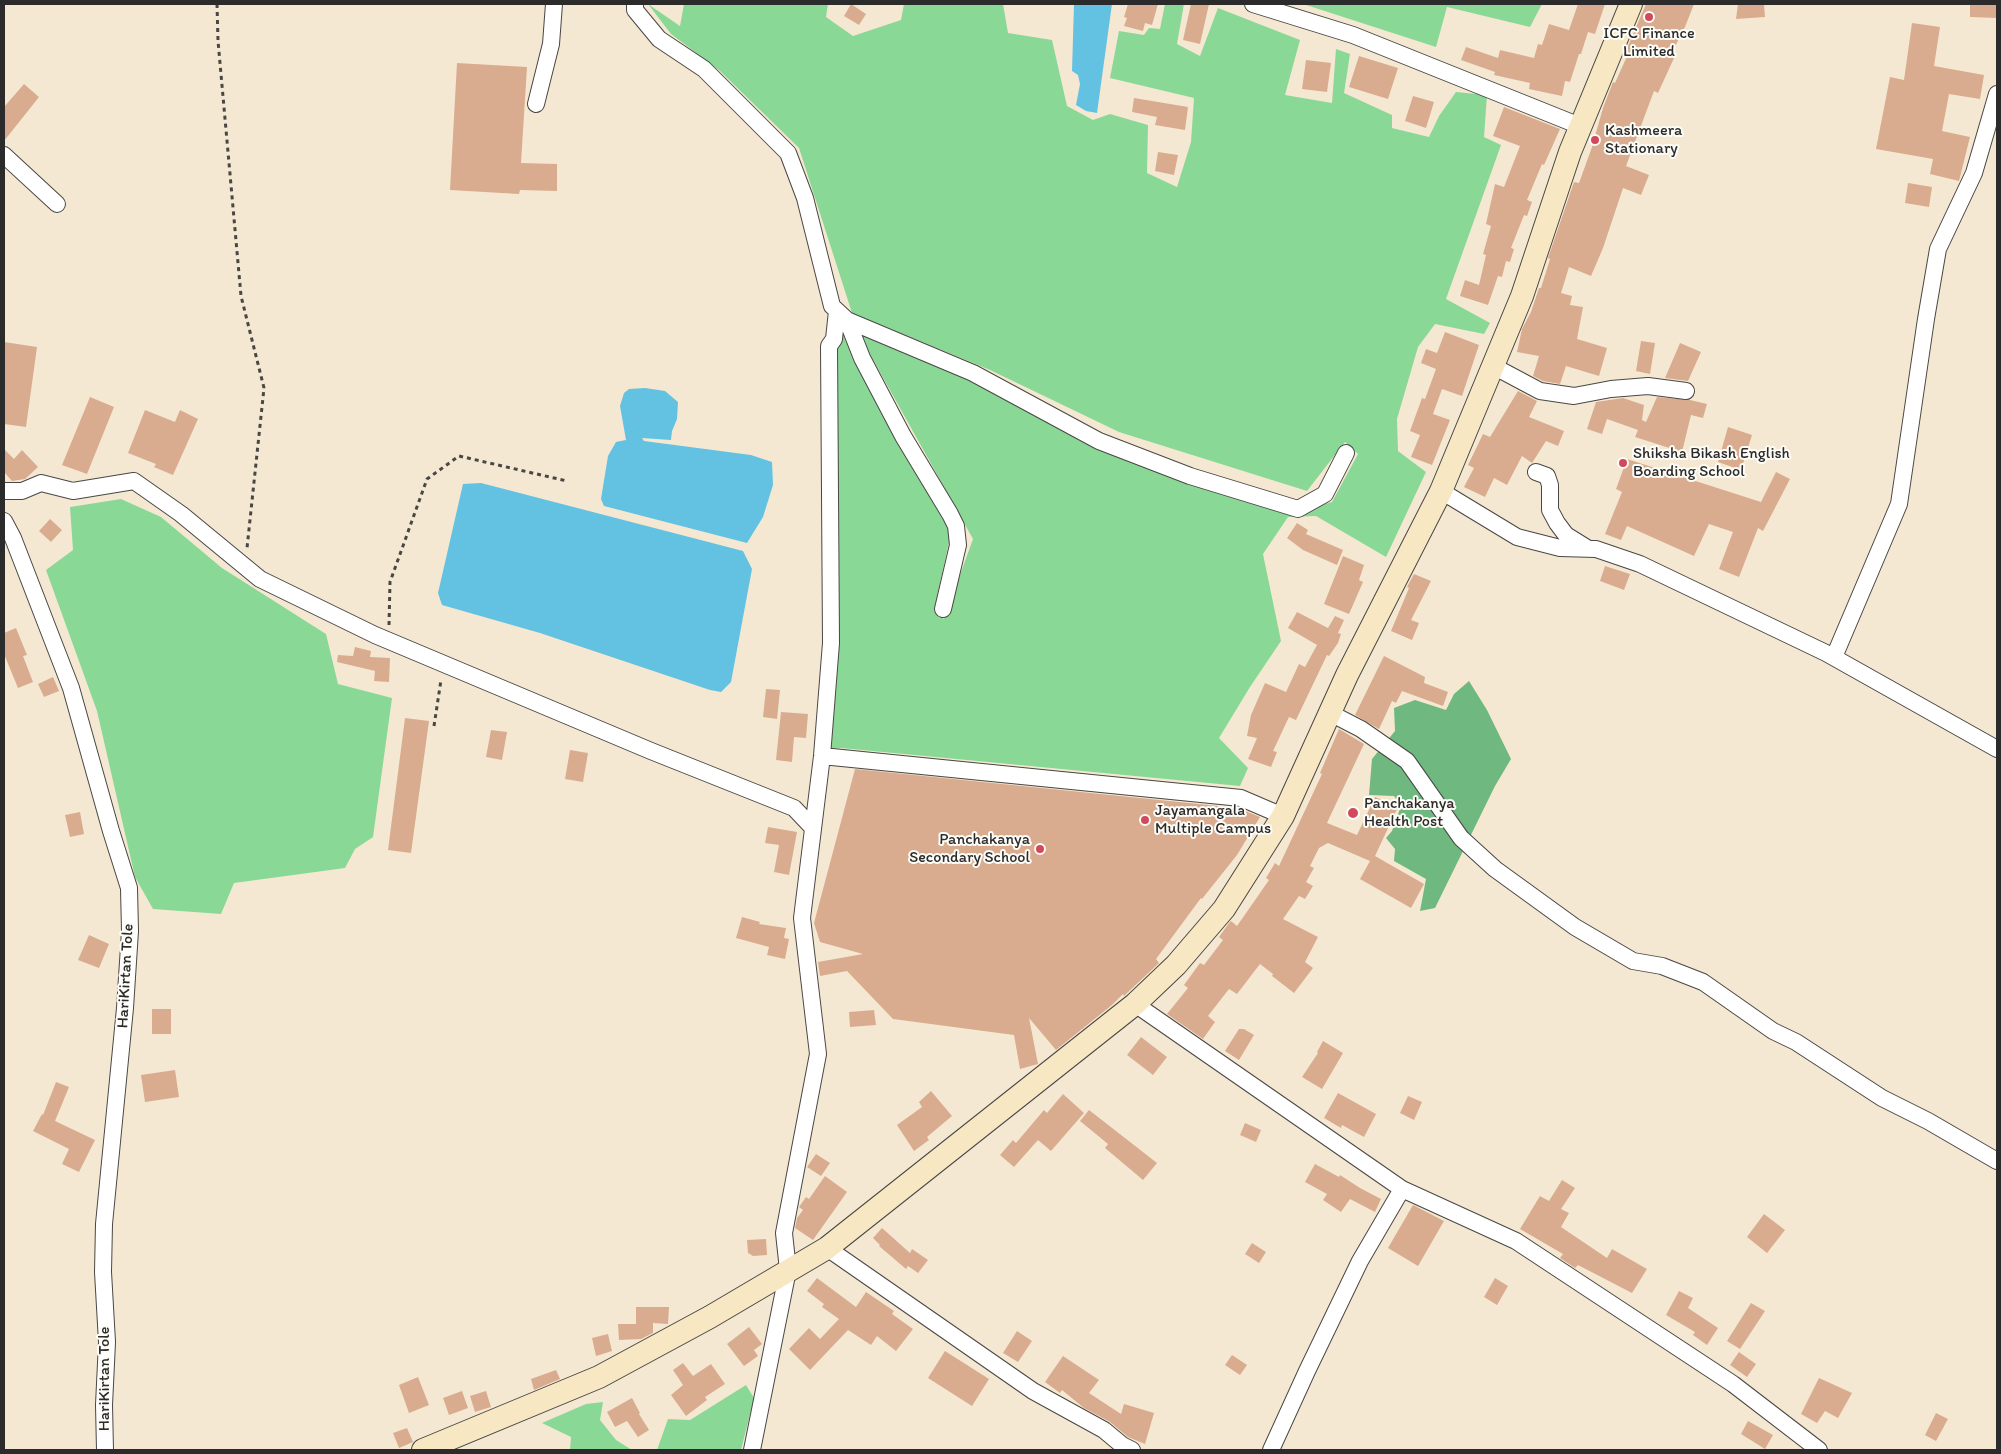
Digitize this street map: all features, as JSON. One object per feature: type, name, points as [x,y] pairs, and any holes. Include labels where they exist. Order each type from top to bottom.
[{"type":"street","points":[[536,104],[551,44],[554,4]]},
{"type":"street","points":[[635,4],[635,10],[659,39],[704,69],[788,153],[806,198],[832,306],[842,316],[902,436],[956,526],[958,545],[943,609]]},
{"type":"street","points":[[1253,4],[1353,35],[1580,126]]},
{"type":"street","points":[[423,1450],[599,1377],[710,1317],[827,1248],[1135,1004],[1176,965],[1224,909],[1283,816],[1347,675],[1441,491],[1522,296],[1570,152],[1631,4]]},
{"type":"street","points":[[1834,657],[1899,504],[1938,249],[1974,173],[1997,94]]},
{"type":"street","points":[[4,155],[57,204]]},
{"type":"street","points":[[842,316],[973,373],[1099,441],[1190,476],[1298,508],[1325,494],[1346,453]]},
{"type":"street","points":[[752,1450],[788,1270],[784,1233],[818,1054],[802,918],[822,756],[831,643],[829,346],[834,339],[842,316]]},
{"type":"street","points":[[1493,366],[1540,391],[1574,396],[1611,389],[1648,386],[1686,391]]},
{"type":"street","points":[[1536,472],[1547,476],[1550,486],[1550,510],[1557,524],[1566,535],[1588,549]]},
{"type":"street","points":[[4,491],[22,491],[42,483],[74,491],[134,481],[181,514],[260,578],[389,641],[794,808],[813,828]]},
{"type":"street","points":[[1441,491],[1517,538],[1560,548],[1596,549],[1640,564],[1834,657],[1997,750]]},
{"type":"street","name":"HariKirtan Tole","points":[[4,521],[13,538],[71,688],[129,888],[130,931],[126,1008],[104,1224],[105,1450]]},
{"type":"street","points":[[1330,713],[1360,729],[1407,761],[1461,838],[1495,869],[1575,928],[1633,961],[1662,966],[1703,982],[1773,1031],[1796,1042],[1882,1098],[1928,1121],[1997,1161]]},
{"type":"street","points":[[822,756],[1241,798],[1283,816]]},
{"type":"street","points":[[1135,1004],[1402,1189],[1516,1241],[1734,1384],[1818,1450]]},
{"type":"street","points":[[1271,1450],[1306,1370],[1360,1261],[1402,1189]]},
{"type":"street","points":[[827,1248],[1033,1391],[1104,1430],[1132,1450]]},
{"type":"path","points":[[217,4],[218,41],[241,296],[264,388],[245,567]]},
{"type":"path","points":[[389,641],[390,582],[427,479],[459,456],[567,481]]},
{"type":"path","points":[[434,726],[444,664]]},
{"type":"green space","points":[[648,4],[680,26],[684,4],[828,4],[826,17],[853,36],[901,20],[904,4],[1003,4],[1008,33],[1052,40],[1067,106],[1093,120],[1110,114],[1148,125],[1147,173],[1177,187],[1191,142],[1194,98],[1110,78],[1119,31],[1144,35],[1149,28],[1160,29],[1165,4],[1184,4],[1177,44],[1200,56],[1218,8],[1300,40],[1285,95],[1332,103],[1336,49],[1350,54],[1344,93],[1392,115],[1392,128],[1429,137],[1439,116],[1456,92],[1487,95],[1484,137],[1501,145],[1446,299],[1490,323],[1484,334],[1435,324],[1418,347],[1397,419],[1398,451],[1426,472],[1386,557],[1316,516],[1288,517],[1263,554],[1281,641],[1219,738],[1248,768],[1240,786],[841,748],[829,749],[834,350],[841,325],[894,437],[930,492],[951,533],[934,610],[944,619],[973,539],[857,331],[967,376],[1096,447],[1293,513],[1332,502],[1358,454],[1345,442],[1307,491],[1119,432],[990,370],[852,313],[799,148],[720,71],[671,34]]},
{"type":"green space","points":[[1303,4],[1542,4],[1530,27],[1447,7],[1436,47]]},
{"type":"green space","points":[[121,499],[161,517],[222,568],[326,634],[338,684],[392,698],[373,837],[355,849],[345,868],[234,883],[221,914],[153,909],[135,877],[97,711],[46,570],[73,550],[70,507]]},
{"type":"green space","points":[[1469,681],[1487,710],[1511,759],[1495,786],[1435,908],[1420,911],[1426,879],[1394,861],[1395,849],[1386,838],[1392,831],[1401,806],[1394,796],[1369,795],[1372,759],[1395,731],[1394,708],[1415,700],[1446,710],[1454,694]]},
{"type":"green space","points":[[746,1385],[754,1398],[741,1450],[657,1450],[668,1419],[690,1420]]},
{"type":"green space","points":[[603,1402],[600,1420],[616,1440],[632,1450],[570,1450],[571,1437],[542,1423],[586,1404]]},
{"type":"water","points":[[1074,4],[1112,4],[1097,113],[1086,111],[1076,105],[1080,84],[1078,75],[1072,71]]},
{"type":"water","points":[[645,388],[665,391],[678,402],[677,419],[672,431],[671,440],[642,438],[644,441],[751,455],[772,462],[773,485],[763,517],[747,543],[604,506],[601,499],[608,456],[616,442],[626,440],[620,406],[624,393],[629,389]]},
{"type":"water","points":[[481,483],[743,551],[752,569],[731,682],[721,692],[710,690],[540,633],[442,605],[438,593],[463,484]]},
{"type":"building","points":[[851,4],[866,14],[859,25],[844,16]]},
{"type":"building","points":[[1128,4],[1158,4],[1152,25],[1145,23],[1143,31],[1124,26],[1127,18],[1124,17]]},
{"type":"building","points":[[1191,4],[1209,4],[1200,44],[1183,40]]},
{"type":"building","points":[[1578,4],[1605,4],[1595,34],[1588,32],[1570,82],[1565,81],[1562,96],[1529,89],[1530,83],[1494,75],[1495,72],[1461,60],[1466,47],[1498,58],[1500,50],[1534,58],[1538,44],[1542,45],[1549,24],[1569,30]]},
{"type":"building","points":[[1646,4],[1694,4],[1670,56],[1674,58],[1658,93],[1654,91],[1626,166],[1649,175],[1641,195],[1623,188],[1603,248],[1591,276],[1569,267],[1561,293],[1572,296],[1570,305],[1583,307],[1577,339],[1607,348],[1599,376],[1566,366],[1560,384],[1543,381],[1533,376],[1539,356],[1517,352],[1522,329],[1531,312],[1539,288],[1541,288],[1550,259],[1548,258],[1574,182],[1579,183],[1596,136],[1603,108],[1613,82],[1615,83],[1628,54],[1625,53]]},
{"type":"building","points":[[1738,4],[1764,4],[1765,17],[1736,19]]},
{"type":"building","points":[[1970,4],[1997,4],[1997,18],[1970,17]]},
{"type":"building","points":[[1912,23],[1940,27],[1934,66],[1984,75],[1980,99],[1949,94],[1942,131],[1970,137],[1959,181],[1930,174],[1933,159],[1876,149],[1890,77],[1904,80]]},
{"type":"building","points":[[1359,56],[1398,68],[1388,99],[1349,87]]},
{"type":"building","points":[[1306,60],[1331,63],[1327,92],[1302,89]]},
{"type":"building","points":[[457,63],[527,67],[521,163],[557,164],[557,191],[520,190],[519,194],[450,190]]},
{"type":"building","points":[[24,84],[39,97],[4,141],[4,107]]},
{"type":"building","points":[[1413,96],[1434,102],[1426,128],[1405,121]]},
{"type":"building","points":[[1134,98],[1188,107],[1185,130],[1155,125],[1157,117],[1132,112]]},
{"type":"building","points":[[1504,107],[1560,129],[1544,165],[1542,164],[1527,200],[1532,202],[1527,216],[1524,215],[1511,248],[1514,249],[1510,262],[1506,261],[1502,277],[1498,276],[1488,305],[1460,296],[1465,280],[1479,285],[1486,255],[1483,254],[1491,226],[1486,224],[1495,184],[1504,187],[1520,146],[1493,136]]},
{"type":"building","points":[[1158,152],[1178,155],[1174,175],[1155,171]]},
{"type":"building","points":[[1908,183],[1932,187],[1929,207],[1905,203]]},
{"type":"building","points":[[1445,332],[1479,345],[1462,396],[1442,389],[1433,414],[1450,420],[1432,465],[1411,457],[1420,435],[1410,431],[1422,398],[1425,399],[1436,369],[1421,363],[1426,349],[1437,353]]},
{"type":"building","points":[[1641,341],[1655,343],[1650,374],[1636,371]]},
{"type":"building","points":[[4,342],[37,347],[26,427],[4,424]]},
{"type":"building","points":[[1680,343],[1701,352],[1688,381],[1665,378]]},
{"type":"building","points":[[1518,391],[1537,401],[1529,417],[1564,431],[1558,446],[1546,441],[1532,463],[1522,456],[1507,485],[1494,478],[1485,497],[1464,487],[1474,468],[1468,465],[1483,434],[1490,437]]},
{"type":"building","points":[[90,397],[114,407],[87,474],[62,465]]},
{"type":"building","points":[[1657,397],[1690,400],[1707,404],[1703,418],[1691,415],[1682,452],[1635,437],[1638,430],[1607,419],[1602,434],[1587,429],[1596,402],[1623,398],[1644,405],[1642,420],[1646,422]]},
{"type":"building","points":[[145,410],[175,422],[180,410],[198,419],[173,475],[154,467],[156,464],[128,453]]},
{"type":"building","points":[[1728,427],[1752,435],[1741,470],[1718,462]]},
{"type":"building","points":[[4,449],[14,459],[22,450],[38,467],[25,479],[12,481],[4,472]]},
{"type":"building","points":[[1627,459],[1761,502],[1776,472],[1790,479],[1763,531],[1758,528],[1739,577],[1719,569],[1733,532],[1709,524],[1694,556],[1627,526],[1621,540],[1605,534],[1622,492],[1616,489]]},
{"type":"building","points":[[50,519],[62,530],[51,542],[39,531]]},
{"type":"building","points":[[1297,523],[1308,530],[1306,534],[1343,550],[1337,565],[1303,550],[1287,538]]},
{"type":"building","points":[[1343,556],[1364,565],[1359,580],[1363,582],[1349,614],[1324,604]]},
{"type":"building","points":[[1605,566],[1630,574],[1624,590],[1600,581]]},
{"type":"building","points":[[1414,574],[1431,581],[1411,620],[1419,623],[1412,640],[1391,631],[1409,588],[1407,587]]},
{"type":"building","points":[[1297,612],[1328,628],[1335,616],[1344,620],[1338,633],[1341,634],[1338,643],[1329,656],[1327,655],[1296,720],[1289,717],[1273,751],[1277,752],[1271,767],[1248,759],[1257,738],[1247,736],[1251,715],[1265,683],[1286,692],[1299,664],[1305,667],[1317,645],[1288,628]]},
{"type":"building","points":[[16,628],[27,655],[23,656],[33,682],[18,688],[4,654],[4,633]]},
{"type":"building","points":[[355,647],[371,651],[370,657],[390,658],[389,682],[374,681],[375,671],[337,662],[338,655],[353,656]]},
{"type":"building","points":[[1384,656],[1425,677],[1424,683],[1448,692],[1443,706],[1402,691],[1396,703],[1392,701],[1379,729],[1355,715]]},
{"type":"building","points":[[53,677],[59,691],[44,697],[38,684]]},
{"type":"building","points":[[766,689],[780,690],[777,719],[763,717]]},
{"type":"building","points":[[781,712],[808,714],[806,738],[794,737],[792,762],[776,760]]},
{"type":"building","points":[[405,718],[429,721],[411,853],[388,850]]},
{"type":"building","points":[[1339,729],[1364,744],[1327,823],[1357,835],[1375,797],[1398,807],[1375,856],[1424,884],[1411,908],[1360,879],[1370,861],[1328,843],[1319,848],[1310,866],[1314,868],[1306,882],[1313,886],[1305,899],[1299,896],[1283,919],[1318,937],[1305,962],[1313,968],[1294,993],[1260,964],[1237,994],[1229,989],[1208,1016],[1215,1022],[1203,1039],[1167,1014],[1188,988],[1184,985],[1200,963],[1204,965],[1223,940],[1219,937],[1229,923],[1231,921],[1237,926],[1269,880],[1266,878],[1275,863],[1279,866],[1322,774],[1320,773]]},
{"type":"building","points":[[491,730],[507,732],[502,760],[486,757]]},
{"type":"building","points":[[570,750],[588,753],[583,782],[565,779]]},
{"type":"building","points":[[855,769],[1238,808],[1260,817],[1237,855],[1201,898],[1156,959],[1159,963],[1124,996],[1123,994],[1056,1050],[1029,1018],[1038,1064],[1020,1069],[1014,1035],[893,1019],[847,971],[820,976],[818,962],[863,954],[820,942],[814,923]]},
{"type":"building","points":[[80,812],[84,834],[70,837],[65,815]]},
{"type":"building","points":[[768,827],[797,832],[789,875],[774,872],[779,845],[765,843]]},
{"type":"building","points":[[742,917],[760,922],[759,924],[786,928],[784,938],[789,939],[785,959],[767,955],[769,947],[736,938]]},
{"type":"building","points":[[89,935],[109,944],[99,968],[78,960]]},
{"type":"building","points":[[152,1009],[171,1009],[171,1034],[152,1034]]},
{"type":"building","points":[[874,1010],[876,1025],[850,1027],[849,1012]]},
{"type":"building","points":[[1239,1029],[1244,1029],[1254,1035],[1239,1060],[1225,1051]]},
{"type":"building","points":[[1141,1037],[1167,1057],[1153,1075],[1127,1055]]},
{"type":"building","points":[[1323,1041],[1343,1053],[1322,1089],[1302,1077],[1318,1053]]},
{"type":"building","points":[[175,1070],[179,1097],[145,1102],[141,1075]]},
{"type":"building","points":[[56,1082],[69,1087],[55,1121],[95,1140],[79,1172],[62,1164],[69,1149],[33,1131],[43,1115]]},
{"type":"building","points":[[931,1091],[952,1116],[927,1137],[929,1140],[914,1151],[897,1125],[922,1107],[919,1102]]},
{"type":"building","points":[[1338,1093],[1376,1114],[1364,1137],[1342,1125],[1341,1128],[1324,1118]]},
{"type":"building","points":[[1063,1094],[1084,1113],[1051,1151],[1038,1140],[1014,1167],[1000,1155],[1013,1140],[1016,1143],[1044,1110],[1047,1113]]},
{"type":"building","points":[[1408,1096],[1422,1102],[1414,1120],[1400,1113]]},
{"type":"building","points":[[1089,1110],[1157,1163],[1143,1180],[1105,1148],[1108,1144],[1080,1121]]},
{"type":"building","points":[[1245,1123],[1261,1130],[1256,1142],[1240,1135]]},
{"type":"building","points":[[816,1154],[830,1163],[821,1176],[807,1167]]},
{"type":"building","points":[[1315,1164],[1339,1177],[1340,1175],[1381,1199],[1375,1212],[1350,1199],[1341,1212],[1323,1200],[1327,1194],[1305,1182]]},
{"type":"building","points":[[825,1176],[847,1192],[813,1240],[795,1228],[797,1218],[803,1210],[799,1207],[806,1197],[809,1199]]},
{"type":"building","points":[[1562,1180],[1575,1188],[1561,1209],[1569,1213],[1561,1227],[1607,1258],[1612,1249],[1647,1269],[1632,1293],[1578,1265],[1575,1268],[1560,1258],[1563,1254],[1520,1229],[1540,1196],[1549,1201]]},
{"type":"building","points":[[1413,1205],[1444,1221],[1418,1266],[1388,1248]]},
{"type":"building","points":[[1764,1214],[1785,1230],[1767,1253],[1747,1237]]},
{"type":"building","points":[[882,1228],[910,1253],[912,1249],[928,1260],[918,1273],[908,1266],[906,1269],[879,1246],[873,1238]]},
{"type":"building","points":[[766,1239],[767,1255],[753,1256],[748,1253],[747,1240]]},
{"type":"building","points":[[1252,1243],[1266,1252],[1259,1263],[1245,1254]]},
{"type":"building","points":[[817,1278],[856,1307],[866,1292],[894,1311],[892,1314],[913,1329],[896,1351],[877,1336],[871,1345],[848,1330],[810,1370],[789,1349],[809,1328],[820,1339],[839,1319],[822,1307],[824,1304],[807,1291]]},
{"type":"building","points":[[1495,1278],[1508,1286],[1497,1305],[1484,1297]]},
{"type":"building","points":[[1679,1291],[1693,1298],[1688,1308],[1718,1328],[1707,1345],[1693,1335],[1695,1332],[1666,1315]]},
{"type":"building","points":[[1751,1303],[1765,1311],[1740,1349],[1727,1341]]},
{"type":"building","points":[[636,1307],[669,1307],[668,1324],[653,1323],[653,1333],[641,1339],[619,1340],[618,1324],[636,1324]]},
{"type":"building","points":[[749,1327],[762,1344],[754,1350],[758,1356],[744,1366],[727,1344]]},
{"type":"building","points":[[1017,1331],[1032,1341],[1018,1362],[1003,1353]]},
{"type":"building","points":[[608,1334],[612,1351],[596,1356],[592,1338]]},
{"type":"building","points":[[945,1351],[989,1379],[972,1406],[928,1378]]},
{"type":"building","points":[[1739,1352],[1756,1364],[1747,1377],[1730,1365]]},
{"type":"building","points":[[1232,1355],[1247,1365],[1240,1375],[1225,1365]]},
{"type":"building","points":[[1063,1356],[1099,1380],[1089,1393],[1121,1414],[1124,1404],[1154,1413],[1145,1444],[1128,1437],[1110,1422],[1084,1408],[1062,1390],[1060,1393],[1045,1382]]},
{"type":"building","points":[[683,1363],[693,1376],[711,1364],[725,1384],[705,1397],[707,1400],[686,1416],[671,1395],[683,1385],[673,1370]]},
{"type":"building","points":[[556,1370],[560,1379],[534,1390],[531,1379]]},
{"type":"building","points":[[418,1377],[429,1405],[409,1413],[399,1385]]},
{"type":"building","points":[[1819,1378],[1852,1393],[1838,1418],[1825,1411],[1817,1423],[1801,1414]]},
{"type":"building","points":[[462,1391],[468,1408],[449,1415],[443,1398]]},
{"type":"building","points":[[486,1391],[491,1407],[475,1412],[470,1396]]},
{"type":"building","points":[[632,1398],[649,1430],[638,1437],[627,1421],[615,1427],[607,1412]]},
{"type":"building","points":[[1936,1413],[1948,1419],[1936,1441],[1925,1435]]},
{"type":"building","points":[[1748,1421],[1773,1435],[1765,1449],[1741,1434]]},
{"type":"building","points":[[407,1428],[413,1442],[399,1448],[393,1433]]},
{"type":"place","name":"ICFC Finance Limited","points":[[1649,17]]},
{"type":"place","name":"Kashmeera Stationary","points":[[1595,140]]},
{"type":"place","name":"Shiksha Bikash English Boarding School","points":[[1623,463]]},
{"type":"place","name":"Panchakanya Health Post","points":[[1353,813]]},
{"type":"place","name":"Jayamangala Multiple Campus","points":[[1145,820]]},
{"type":"place","name":"Panchakanya Secondary School","points":[[1040,849]]}]
